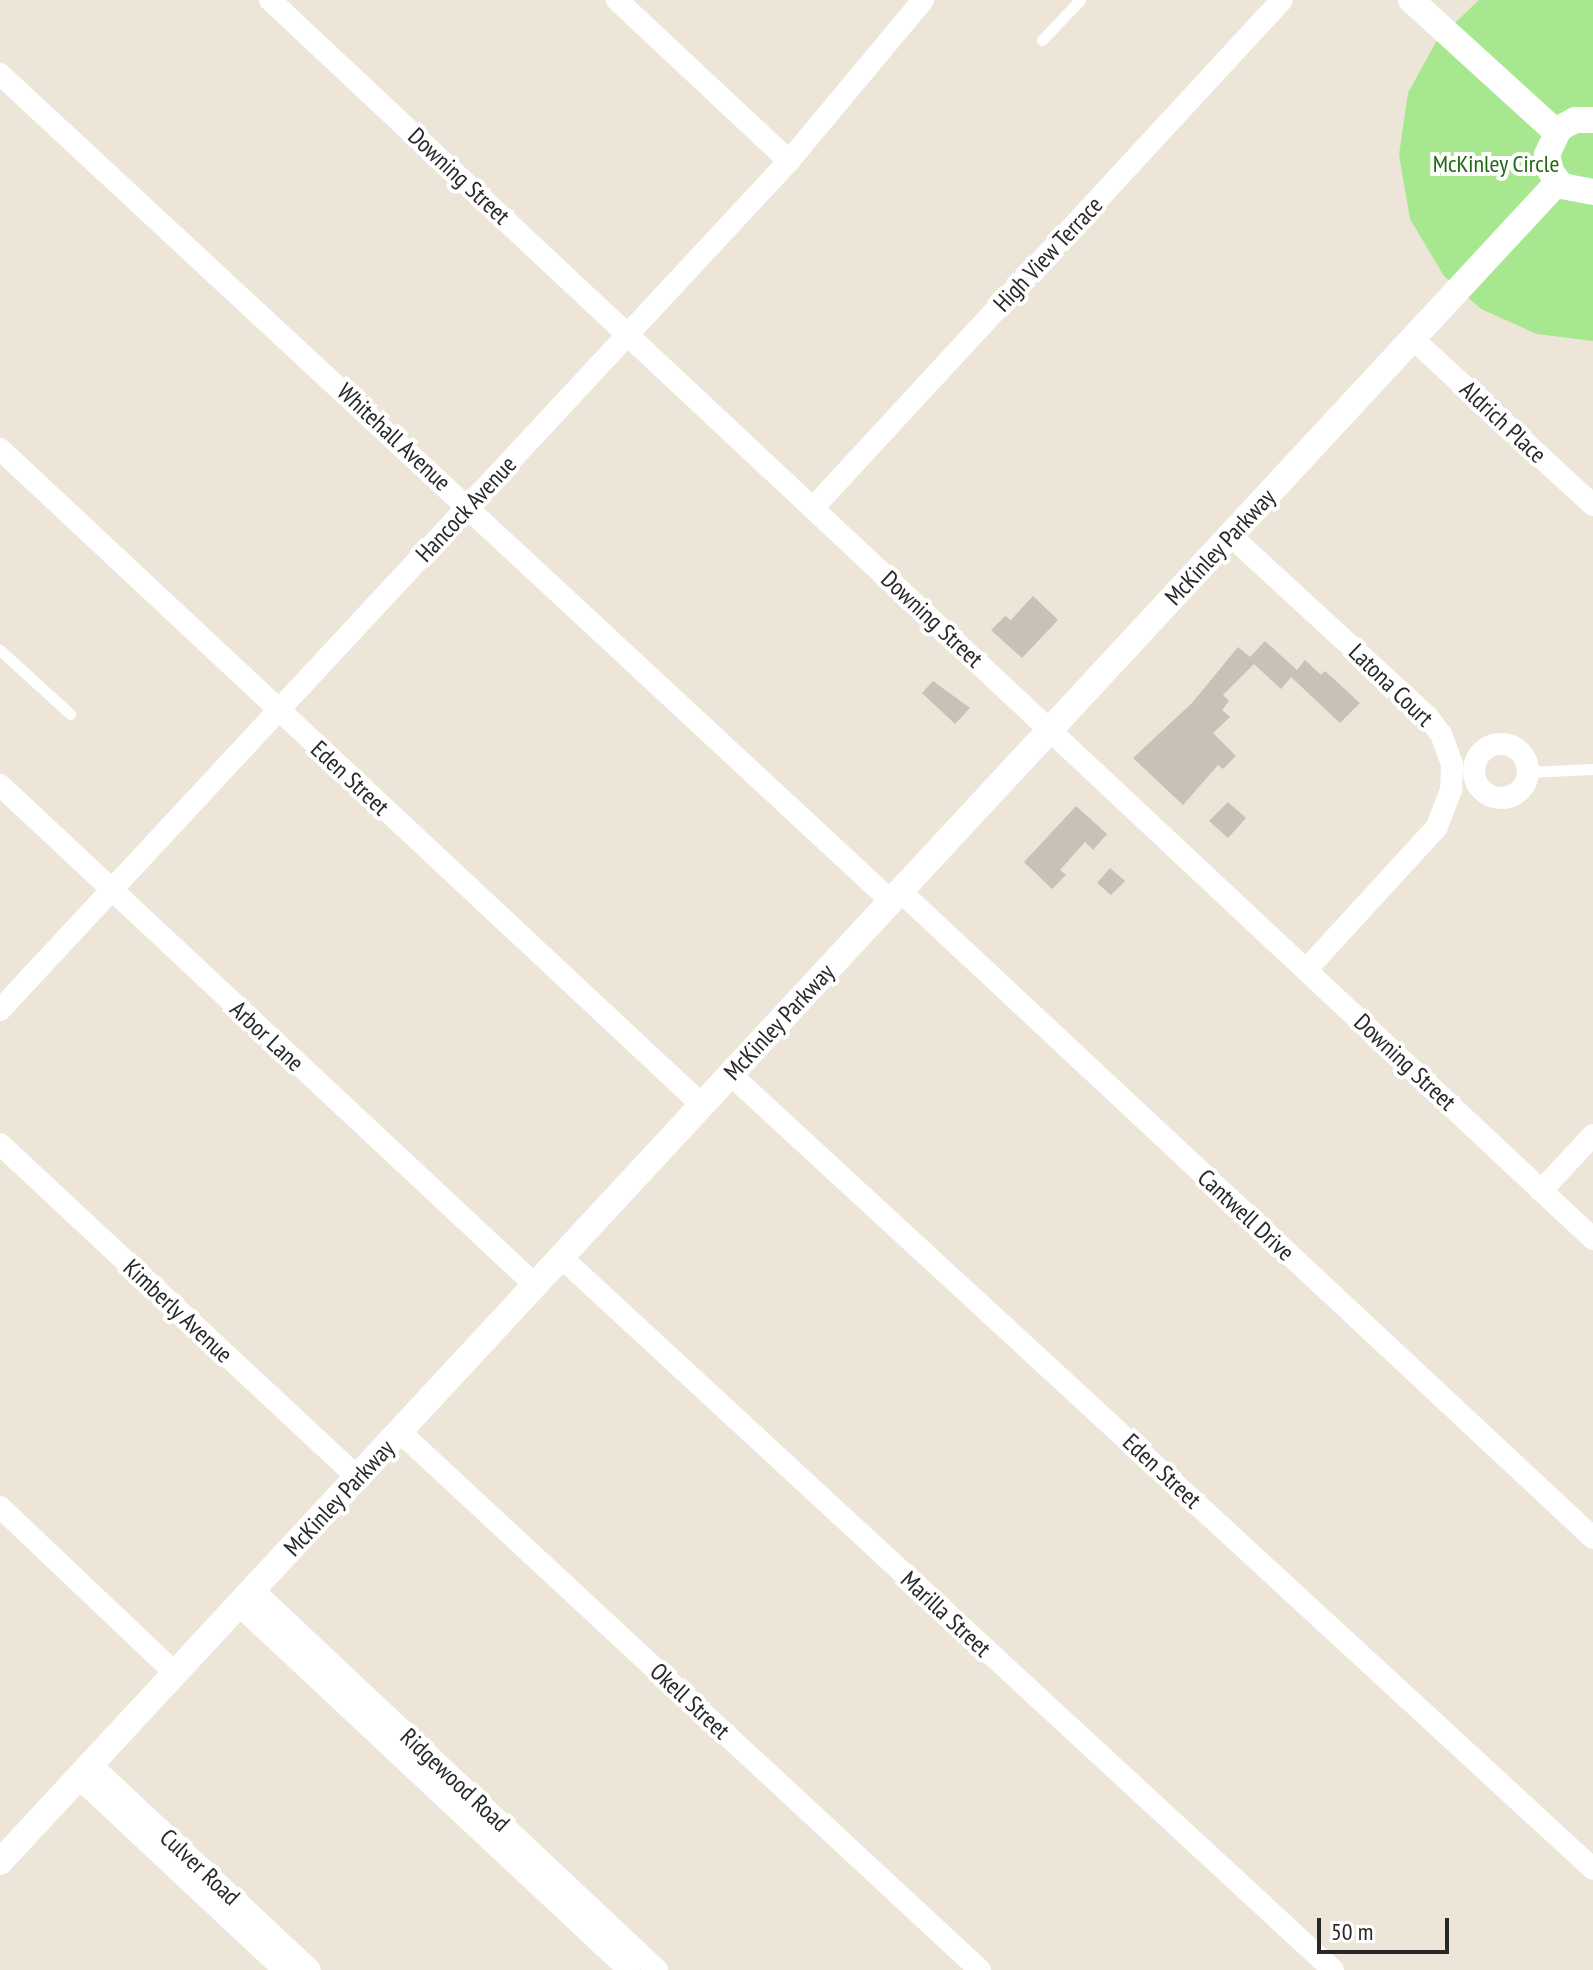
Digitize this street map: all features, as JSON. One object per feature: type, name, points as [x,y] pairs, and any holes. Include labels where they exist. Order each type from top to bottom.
[{"type":"street","name":"Downing Street","points":[[270,0],[1593,1239]]},
{"type":"street","points":[[617,0],[789,161]]},
{"type":"street","name":"Hancock Avenue","points":[[0,1010],[789,161],[923,0]]},
{"type":"street","name":"High View Terrace","points":[[813,508],[1282,0]]},
{"type":"street","points":[[1411,0],[1556,132]]},
{"type":"street","name":"Whitehall Avenue","points":[[0,74],[896,896]]},
{"type":"street","points":[[1593,120],[1575,120],[1556,132],[1547,155],[1558,182],[1576,192],[1593,192]]},
{"type":"street","name":"McKinley Parkway","points":[[0,1862],[1558,182]]},
{"type":"street","name":"Aldrich Place","points":[[1413,339],[1593,505]]},
{"type":"street","name":"Eden Street","points":[[0,449],[702,1105]]},
{"type":"street","name":"Latona Court","points":[[1231,536],[1428,717],[1464,774],[1437,827],[1306,970]]},
{"type":"street","points":[[1497,744],[1521,752],[1528,772],[1519,791],[1502,798],[1487,794],[1464,774],[1479,755],[1497,744]]},
{"type":"street","name":"Arbor Lane","points":[[3,793],[535,1285]]},
{"type":"street","name":"Cantwell Drive","points":[[896,896],[1593,1538]]},
{"type":"street","name":"Eden Street","points":[[730,1074],[1593,1869]]},
{"type":"street","points":[[1541,1191],[1593,1135]]},
{"type":"street","name":"Kimberly Avenue","points":[[0,1144],[357,1477]]},
{"type":"street","name":"Marilla Street","points":[[561,1257],[1333,1970]]},
{"type":"street","name":"Okell Street","points":[[400,1432],[980,1970]]},
{"type":"street","points":[[0,1507],[175,1673]]},
{"type":"street","name":"Ridgewood Road","points":[[246,1598],[466,1803],[657,1970]]},
{"type":"street","name":"Culver Road","points":[[84,1770],[284,1970]]},
{"type":"street","name":"Culver Road","points":[[84,1770],[310,1970]]},
{"type":"street","name":"Ridgewood Road","points":[[466,1803],[629,1970]]},
{"type":"lane","points":[[1042,40],[1080,0]]},
{"type":"lane","points":[[0,650],[70,714]]},
{"type":"lane","points":[[1528,772],[1593,769]]},
{"type":"green space","name":"McKinley Circle","points":[[1479,0],[1593,0],[1593,341],[1537,334],[1481,309],[1444,276],[1410,219],[1399,155],[1408,93],[1437,40]]},
{"type":"building","points":[[1033,596],[1058,620],[1022,658],[991,630],[1005,616],[1011,620]]},
{"type":"building","points":[[1265,641],[1297,670],[1305,660],[1321,675],[1325,671],[1360,703],[1340,723],[1291,677],[1281,689],[1254,664],[1223,695],[1229,701],[1222,710],[1230,717],[1213,733],[1236,756],[1223,769],[1218,765],[1183,805],[1133,758],[1192,703],[1238,647],[1250,657]]},
{"type":"building","points":[[933,681],[970,708],[955,724],[922,693]]},
{"type":"building","points":[[1228,802],[1246,818],[1228,838],[1209,821]]},
{"type":"building","points":[[1076,806],[1107,834],[1093,850],[1085,842],[1060,870],[1066,875],[1052,889],[1024,862]]},
{"type":"building","points":[[1110,868],[1125,881],[1111,895],[1097,883]]}]
